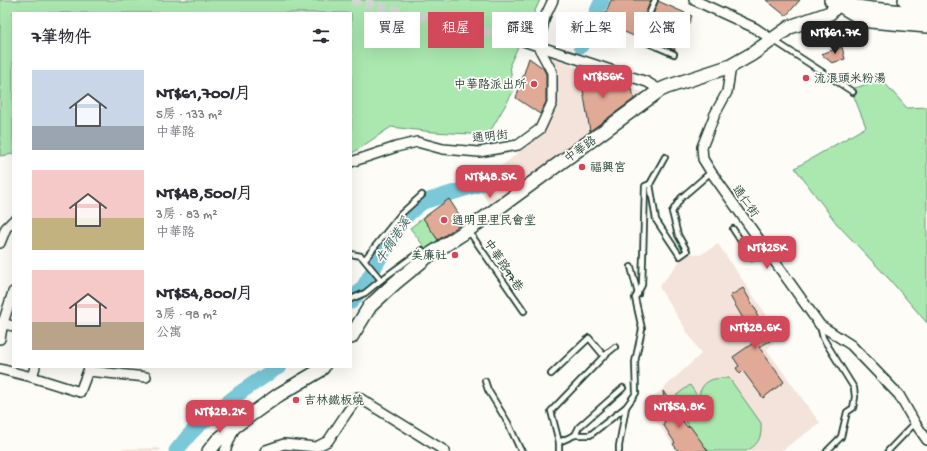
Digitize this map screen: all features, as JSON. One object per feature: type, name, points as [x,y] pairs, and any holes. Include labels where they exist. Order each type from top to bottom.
[{"type":"street","points":[[547,12],[553,0]]},
{"type":"street","points":[[694,0],[755,28],[771,39]]},
{"type":"street","points":[[834,2],[852,0]]},
{"type":"street","points":[[905,0],[927,2]]},
{"type":"street","points":[[834,2],[927,26]]},
{"type":"street","name":"中華路","points":[[352,335],[370,306],[428,256],[468,230],[660,90],[731,66],[752,54],[771,39],[790,27],[830,13],[834,2]]},
{"type":"street","points":[[871,12],[927,14]]},
{"type":"street","name":"通明街","points":[[352,162],[396,147],[417,142],[443,149],[479,152],[518,146],[540,129],[552,103],[552,72],[539,48]]},
{"type":"street","points":[[544,48],[647,82],[660,90]]},
{"type":"street","name":"通仁街","points":[[731,66],[726,92],[715,114],[702,148],[703,160],[820,325],[851,345],[899,395],[927,440]]},
{"type":"street","points":[[0,243],[6,228],[12,222]]},
{"type":"street","points":[[0,339],[2,323],[12,295]]},
{"type":"street","points":[[2,323],[12,326]]},
{"type":"street","points":[[32,377],[35,368]]},
{"type":"street","points":[[209,451],[217,441],[235,426],[280,394],[322,368]]},
{"type":"street","points":[[0,369],[80,392],[88,371],[146,377]]},
{"type":"street","points":[[266,451],[284,444],[316,447],[328,441],[358,397],[445,451]]},
{"type":"street","points":[[224,451],[235,426]]},
{"type":"lane","points":[[655,0],[639,39],[674,54]]},
{"type":"lane","points":[[771,39],[853,92]]},
{"type":"lane","points":[[559,442],[575,435],[590,435],[626,407],[636,393],[634,362],[642,329],[635,298],[642,285],[645,186],[650,184],[665,157]]},
{"type":"lane","points":[[650,184],[656,220],[680,256],[687,251],[678,235],[672,212],[681,198],[711,172]]},
{"type":"lane","points":[[366,260],[401,214],[422,195]]},
{"type":"lane","points":[[733,229],[752,258],[766,249]]},
{"type":"lane","name":"中華路97巷","points":[[468,230],[524,311]]},
{"type":"lane","points":[[352,299],[365,293],[380,278],[422,250],[428,256]]},
{"type":"lane","points":[[352,254],[362,256],[380,278]]},
{"type":"lane","points":[[631,268],[638,294]]},
{"type":"lane","points":[[820,325],[823,338],[854,388],[855,397],[853,408],[847,412],[841,437],[827,451]]},
{"type":"lane","points":[[551,374],[588,338],[604,356]]},
{"type":"lane","points":[[559,451],[559,442],[551,411],[604,356],[615,347]]},
{"type":"lane","points":[[485,381],[488,390],[508,422],[522,451]]},
{"type":"lane","points":[[575,435],[579,427],[623,388]]},
{"type":"lane","points":[[619,451],[626,407]]},
{"type":"lane","points":[[888,451],[915,422]]},
{"type":"shaded area","points":[[545,54],[650,95],[489,204],[477,186],[545,131],[556,104]]},
{"type":"shaded area","points":[[718,244],[780,335],[767,350],[820,423],[781,451],[677,451],[645,405],[701,354],[659,287],[687,252],[700,255]]},
{"type":"shaded area","points":[[159,448],[161,451],[120,451],[122,449]]},
{"type":"green space","points":[[0,0],[540,0],[534,12],[492,12],[492,48],[518,48],[510,64],[513,92],[488,135],[433,132],[391,127],[352,153],[352,12],[12,12],[12,154],[0,156]]},
{"type":"green space","points":[[882,80],[907,108],[927,107],[927,323],[890,280],[837,224],[795,168],[866,127],[851,89]]},
{"type":"green space","points":[[423,218],[438,240],[426,249],[410,228]]},
{"type":"green space","points":[[729,378],[761,423],[759,440],[754,446],[746,451],[707,451],[670,400],[690,385],[698,397],[702,388],[707,382],[713,379]]},
{"type":"building","points":[[611,0],[651,0],[646,12],[634,12],[634,36],[626,33],[626,12],[606,12]]},
{"type":"building","points":[[766,0],[800,0],[786,16]]},
{"type":"building","points":[[658,1],[683,12],[654,12]]},
{"type":"building","points":[[842,47],[845,59],[832,63],[821,54]]},
{"type":"building","name":"中華路派出所","points":[[529,58],[543,68],[546,74],[546,102],[540,114],[516,98]]},
{"type":"building","points":[[580,73],[632,89],[634,99],[590,131]]},
{"type":"building","name":"通明里里民會堂","points":[[449,199],[464,222],[438,240],[423,218]]},
{"type":"building","points":[[743,288],[757,312],[756,313],[770,341],[759,347],[784,382],[763,398],[743,371],[740,374],[736,368],[739,366],[733,357],[756,341],[730,296]]},
{"type":"building","points":[[663,391],[687,427],[690,426],[708,451],[678,451],[673,444],[675,443],[663,424],[665,421],[658,412],[661,409],[658,404],[664,401]]},
{"type":"waterway","name":"牛稠港溪","points":[[597,12],[602,0]]},
{"type":"waterway","name":"牛稠港溪","points":[[352,301],[364,286],[401,221],[413,210],[423,202],[493,180]]},
{"type":"waterway","name":"牛稠港溪","points":[[176,451],[199,425],[241,392],[277,368]]},
{"type":"tunnel","points":[[352,0],[492,33]]},
{"type":"place","name":"流浪頭米粉湯","points":[[806,78]]},
{"type":"place","name":"中華路派出所","points":[[534,84]]},
{"type":"place","name":"福興宮","points":[[582,167]]},
{"type":"place","name":"通明里里民會堂","points":[[444,220]]},
{"type":"place","name":"美廉社","points":[[455,255]]},
{"type":"place","name":"吉林鐵板燒","points":[[296,400]]}]
